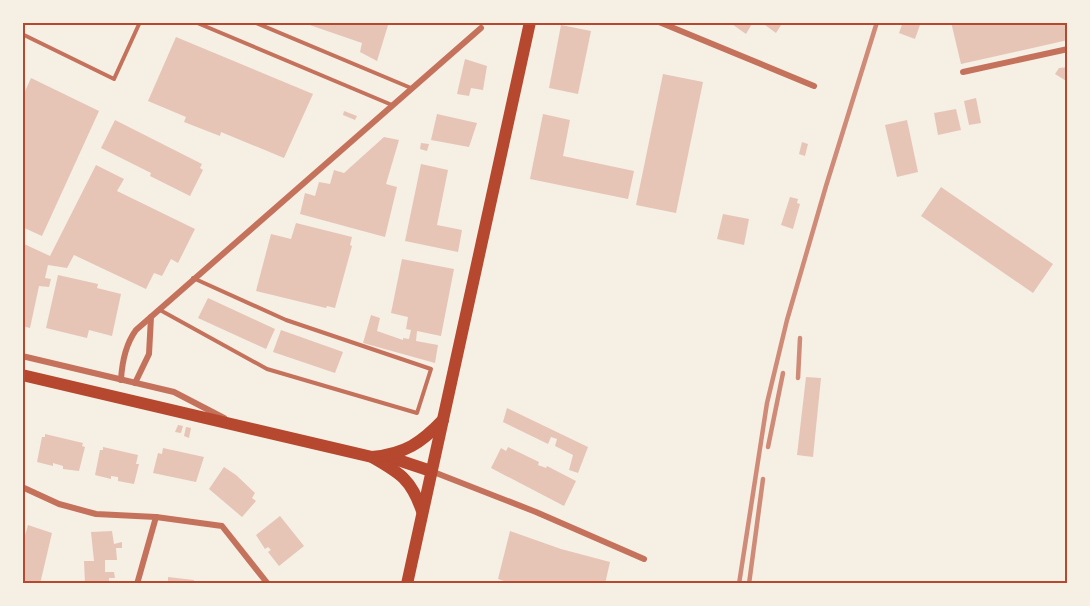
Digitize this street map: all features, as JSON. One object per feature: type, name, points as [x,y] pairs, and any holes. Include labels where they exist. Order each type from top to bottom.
[{"type":"main road","points":[[407,584],[529,24]]},
{"type":"main road","points":[[22,375],[372,457],[400,473],[416,493],[423,512]]},
{"type":"main road","points":[[372,457],[386,456],[407,449],[424,439],[443,420]]},
{"type":"main road","points":[[386,456],[431,471]]},
{"type":"street","points":[[659,22],[814,86]]},
{"type":"street","points":[[121,380],[122,362],[129,339],[136,330],[481,28]]},
{"type":"street","points":[[963,72],[1068,49]]},
{"type":"street","points":[[135,383],[149,354],[151,317]]},
{"type":"street","points":[[22,356],[174,392],[241,426]]},
{"type":"street","points":[[431,471],[536,512],[644,559]]},
{"type":"street","points":[[22,487],[59,504],[96,514],[156,517],[222,526],[268,584]]},
{"type":"street","points":[[137,584],[156,517]]},
{"type":"lane","points":[[22,34],[114,79],[140,22]]},
{"type":"lane","points":[[195,22],[392,105]]},
{"type":"lane","points":[[254,22],[411,88]]},
{"type":"lane","points":[[160,310],[267,369],[417,413],[431,369],[286,320],[193,278]]},
{"type":"building","points":[[301,22],[389,22],[377,61],[360,52],[362,43]]},
{"type":"building","points":[[729,22],[753,22],[746,34]]},
{"type":"building","points":[[761,22],[783,22],[776,33]]},
{"type":"building","points":[[903,22],[921,22],[915,39],[899,33]]},
{"type":"building","points":[[951,22],[1068,22],[1068,40],[961,64]]},
{"type":"building","points":[[561,25],[591,31],[578,94],[549,88]]},
{"type":"building","points":[[176,37],[313,94],[284,158],[221,132],[220,136],[184,122],[186,117],[148,101]]},
{"type":"building","points":[[465,59],[487,66],[483,90],[471,88],[469,96],[457,94]]},
{"type":"building","points":[[1068,67],[1068,82],[1055,74],[1059,68]]},
{"type":"building","points":[[663,74],[703,82],[676,213],[636,205]]},
{"type":"building","points":[[31,78],[99,111],[42,236],[22,227],[22,98]]},
{"type":"building","points":[[976,98],[981,123],[969,125],[964,101]]},
{"type":"building","points":[[956,109],[961,130],[938,135],[934,113]]},
{"type":"building","points":[[344,111],[357,116],[355,120],[343,115]]},
{"type":"building","points":[[437,114],[477,123],[469,147],[431,140]]},
{"type":"building","points":[[543,114],[570,120],[563,156],[634,171],[628,199],[530,179]]},
{"type":"building","points":[[115,120],[202,164],[200,168],[203,170],[190,196],[101,148]]},
{"type":"building","points":[[907,120],[918,172],[897,177],[885,125]]},
{"type":"building","points":[[384,137],[399,140],[386,184],[397,187],[385,237],[300,214],[305,193],[315,196],[319,182],[330,184],[334,170],[344,173]]},
{"type":"building","points":[[802,142],[808,144],[805,156],[799,154]]},
{"type":"building","points":[[421,143],[429,144],[427,151],[420,149]]},
{"type":"building","points":[[421,164],[448,170],[437,225],[462,230],[458,252],[405,241]]},
{"type":"building","points":[[96,165],[124,179],[117,191],[195,229],[178,263],[171,259],[162,276],[154,273],[146,289],[74,255],[67,268],[48,265],[45,278],[51,279],[49,287],[39,286],[30,328],[22,326],[22,243],[50,256]]},
{"type":"building","points":[[941,187],[1053,264],[1033,293],[921,216]]},
{"type":"building","points":[[790,197],[798,199],[797,203],[800,204],[793,229],[781,225]]},
{"type":"building","points":[[723,214],[749,219],[744,245],[717,239]]},
{"type":"building","points":[[296,223],[352,237],[350,245],[352,246],[335,308],[327,306],[326,308],[256,291],[271,234],[291,239]]},
{"type":"building","points":[[402,259],[454,269],[441,336],[417,331],[416,341],[438,345],[435,363],[363,343],[371,315],[380,318],[377,331],[403,340],[403,338],[409,339],[411,330],[406,329],[408,317],[391,313]]},
{"type":"building","points":[[58,275],[98,284],[97,288],[121,294],[112,336],[89,330],[87,338],[46,328]]},
{"type":"building","points":[[208,298],[275,329],[266,349],[198,318]]},
{"type":"building","points":[[281,330],[343,352],[335,373],[273,352]]},
{"type":"building","points":[[806,377],[821,378],[813,457],[797,455]]},
{"type":"building","points":[[507,408],[588,447],[578,473],[569,470],[573,455],[555,446],[557,439],[551,437],[548,444],[503,422]]},
{"type":"building","points":[[178,425],[183,426],[181,433],[175,432]]},
{"type":"building","points":[[186,427],[191,428],[189,438],[184,436]]},
{"type":"building","points":[[45,434],[83,443],[82,446],[85,447],[79,471],[63,469],[63,466],[53,463],[53,466],[37,462],[42,437],[45,437]]},
{"type":"building","points":[[103,447],[138,455],[136,464],[139,464],[134,484],[118,481],[118,477],[111,476],[111,479],[95,475],[100,450],[103,450]]},
{"type":"building","points":[[508,447],[539,462],[538,465],[546,468],[547,466],[576,481],[564,506],[491,468],[501,448],[506,451]]},
{"type":"building","points":[[163,448],[204,457],[196,482],[153,473],[158,453],[162,454]]},
{"type":"building","points":[[224,467],[255,493],[252,498],[256,501],[242,517],[209,489]]},
{"type":"building","points":[[280,516],[304,546],[279,566],[268,552],[271,550],[268,547],[265,549],[256,535]]},
{"type":"building","points":[[28,525],[52,533],[40,584],[22,584],[22,546]]},
{"type":"building","points":[[112,531],[114,544],[122,542],[122,548],[116,548],[117,560],[105,560],[105,572],[114,572],[115,578],[109,578],[109,584],[85,584],[84,561],[94,561],[91,532]]},
{"type":"building","points":[[510,531],[561,549],[610,562],[605,584],[513,584],[498,579]]},
{"type":"building","points":[[168,577],[194,580],[194,584],[170,584]]},
{"type":"railway","points":[[739,584],[767,403],[787,320],[877,22]]},
{"type":"railway","points":[[798,378],[800,338]]},
{"type":"railway","points":[[768,447],[783,373]]},
{"type":"railway","points":[[749,584],[763,479]]}]
